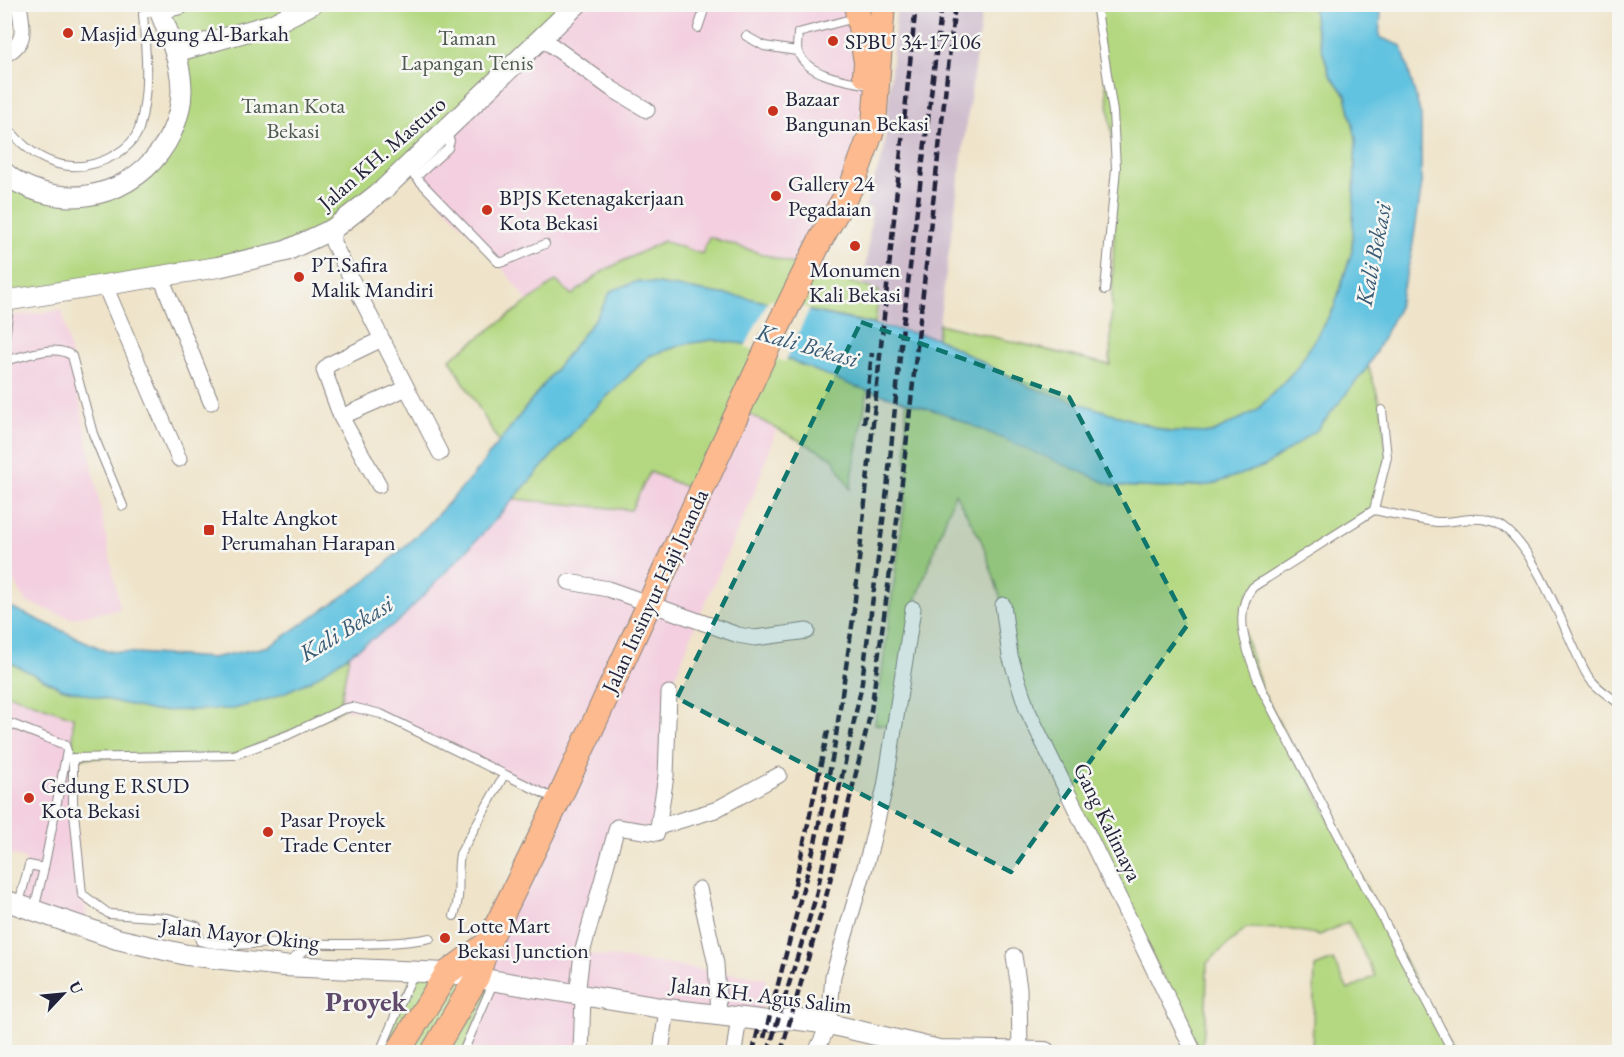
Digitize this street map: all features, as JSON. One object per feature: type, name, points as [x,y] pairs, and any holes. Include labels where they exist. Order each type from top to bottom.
[{"type":"main road","name":"Jalan Insinyur Haji Juanda","points":[[433,1053],[486,978],[488,943],[558,801],[729,430],[821,239],[852,185],[874,125],[883,4]]},
{"type":"main road","name":"Jalan Insinyur Haji Juanda","points":[[821,239],[844,180],[859,120],[866,62],[857,11]]},
{"type":"main road","name":"Jalan Insinyur Haji Juanda","points":[[398,1053],[447,973],[488,943]]},
{"type":"street","points":[[4,54],[17,48],[21,42],[19,4]]},
{"type":"street","points":[[4,172],[29,188],[54,196],[84,197],[108,192],[132,180],[154,161],[171,135],[180,109],[180,72],[159,9],[180,4]]},
{"type":"street","points":[[175,52],[273,24],[312,4]]},
{"type":"street","name":"Jalan KH. Masturo","points":[[7,301],[161,277],[272,255],[303,245],[333,229],[412,172],[445,131],[577,4]]},
{"type":"street","points":[[543,39],[612,89],[647,110]]},
{"type":"street","points":[[333,229],[333,243],[440,453]]},
{"type":"street","points":[[161,277],[211,402]]},
{"type":"street","points":[[105,286],[179,459]]},
{"type":"street","points":[[379,486],[341,417],[324,374],[325,368],[382,339]]},
{"type":"street","points":[[341,417],[407,388]]},
{"type":"street","points":[[569,582],[608,589],[650,602],[738,635],[755,638],[807,631]]},
{"type":"street","name":"Gang Kalimaya","points":[[1003,605],[1010,656],[1027,708],[1194,1053]]},
{"type":"street","points":[[816,1053],[829,1024],[834,976],[870,850],[885,787],[913,609]]},
{"type":"street","points":[[581,1053],[582,953],[617,827],[657,833],[666,776],[669,693]]},
{"type":"street","points":[[658,826],[715,810],[779,775]]},
{"type":"street","points":[[699,889],[729,1015],[734,1053]]},
{"type":"street","name":"Jalan Mayor Oking","points":[[19,906],[155,950],[283,966],[415,970],[486,978]]},
{"type":"street","points":[[1014,956],[1019,988],[1020,1051]]},
{"type":"street","name":"Jalan KH. Agus Salim","points":[[486,978],[580,996],[667,1009],[829,1024],[940,1051],[1045,1053]]},
{"type":"street","points":[[661,1053],[667,1009]]},
{"type":"lane","points":[[698,28],[705,4]]},
{"type":"lane","points":[[1096,4],[1113,112],[1116,168],[1105,290]]},
{"type":"lane","points":[[4,122],[19,144],[52,163],[75,168],[104,161],[126,149],[138,131],[147,82],[142,14],[159,9]]},
{"type":"lane","points":[[857,11],[798,33],[797,51],[809,67],[843,80],[864,84]]},
{"type":"lane","points":[[746,36],[764,46],[797,51]]},
{"type":"lane","points":[[412,172],[498,262],[545,244]]},
{"type":"lane","points":[[4,346],[7,301]]},
{"type":"lane","points":[[4,354],[11,359],[56,350],[66,351],[72,356],[93,434],[123,506]]},
{"type":"lane","points":[[1374,510],[1387,457],[1382,410]]},
{"type":"lane","points":[[1453,1053],[1262,690],[1243,628],[1243,604],[1253,588],[1374,510],[1440,522],[1477,519],[1492,521],[1504,526],[1517,538],[1544,584],[1586,675],[1620,704]]},
{"type":"lane","points":[[430,938],[311,946],[288,943],[216,945],[200,941],[197,926],[168,918],[109,914],[82,894],[73,802],[73,758],[234,755],[288,735],[332,713],[352,707],[381,714],[558,801]]},
{"type":"lane","points":[[4,718],[9,723],[65,745],[67,751],[44,868],[19,906]]},
{"type":"lane","points":[[454,916],[460,898],[458,867],[460,854],[504,775]]},
{"type":"lane","points":[[19,906],[29,865],[44,868]]},
{"type":"lane","points":[[103,934],[109,914]]},
{"type":"lane","points":[[283,966],[311,946]]},
{"type":"lane","points":[[380,1053],[415,970]]},
{"type":"lane","points":[[463,1053],[486,978]]},
{"type":"highlighted area","points":[[861,322],[1069,397],[1188,624],[1011,872],[677,698]]},
{"type":"shaded area","points":[[578,5],[856,5],[864,84],[859,120],[845,180],[807,268],[709,238],[702,254],[603,271],[571,295],[556,281],[528,302],[496,260],[416,177],[445,131]]},
{"type":"shaded area","points":[[897,5],[983,5],[937,338],[877,324],[880,291],[864,285],[872,209],[865,207],[884,151]]},
{"type":"shaded area","points":[[62,310],[120,609],[70,618],[26,602],[5,565],[4,317]]},
{"type":"shaded area","points":[[739,409],[777,427],[754,494],[697,621],[669,693],[658,827],[617,827],[583,953],[766,978],[761,1020],[584,997],[581,1052],[463,1052],[477,977],[558,801],[381,714],[343,709],[341,699],[349,655],[399,621],[513,499],[631,510],[650,472]]},
{"type":"shaded area","points":[[4,693],[73,717],[73,802],[88,929],[16,902],[26,860],[5,852]]},
{"type":"green space","name":"Taman Kota Bekasi","points":[[180,4],[512,4],[513,7],[518,4],[578,5],[316,238],[5,301],[5,172],[54,196],[132,180],[180,109],[159,9]]},
{"type":"green space","points":[[1096,5],[1313,5],[1315,26],[1330,75],[1346,95],[1356,138],[1352,251],[1334,308],[1297,368],[1256,411],[1212,433],[1169,432],[1028,387],[937,338],[939,324],[1110,365],[1116,168]]},
{"type":"green space","points":[[709,237],[879,291],[875,324],[747,298],[638,281],[611,291],[598,315],[499,442],[450,359],[556,281],[572,295],[603,271],[663,241],[702,254]]},
{"type":"green space","points":[[712,340],[753,345],[868,390],[850,489],[833,458],[739,409],[700,493],[650,472],[631,510],[513,499],[590,413],[649,356],[685,344]]},
{"type":"green space","points":[[1368,365],[1382,410],[1387,457],[1374,510],[1248,593],[1243,628],[1262,690],[1453,1052],[1312,1052],[1315,967],[1333,960],[1348,990],[1375,976],[1348,922],[1320,935],[1287,929],[1246,928],[1207,963],[1206,1016],[1201,1052],[1027,709],[1003,605],[982,542],[955,493],[913,609],[896,728],[875,724],[907,486],[906,402],[943,413],[1114,486],[1166,488],[1209,485],[1265,465]]},
{"type":"green space","points":[[349,655],[341,699],[343,709],[234,755],[73,758],[73,717],[5,693],[5,660],[61,688],[95,696],[312,679]]},
{"type":"green space","points":[[415,970],[495,980],[463,1052],[380,1052]]},
{"type":"water","name":"Kali Bekasi","points":[[1313,5],[1376,5],[1381,13],[1379,37],[1402,46],[1421,116],[1421,190],[1411,256],[1397,311],[1367,368],[1317,430],[1265,466],[1210,485],[1166,488],[1114,486],[943,413],[853,386],[753,345],[712,340],[685,344],[649,356],[590,413],[488,528],[399,621],[310,681],[272,698],[234,709],[153,711],[61,688],[5,660],[4,604],[106,651],[212,658],[270,646],[370,578],[427,526],[471,478],[598,315],[611,291],[638,281],[747,298],[937,338],[1029,387],[1169,432],[1212,433],[1256,411],[1297,368],[1334,308],[1352,251],[1356,138],[1346,95],[1330,75],[1315,26]]},
{"type":"pier","points":[[769,299],[810,308],[785,362],[745,347]]},
{"type":"railway","points":[[764,1038],[815,843],[834,749],[853,619],[916,4]]},
{"type":"railway","points":[[768,1052],[815,900],[861,689],[887,490],[903,325],[942,4]]},
{"type":"railway","points":[[781,1052],[827,893],[871,711],[901,491],[955,4]]},
{"type":"railway","points":[[864,424],[872,353]]},
{"type":"railway","points":[[792,898],[828,731]]},
{"type":"railway","points":[[753,1052],[759,1026]]},
{"type":"place","name":"Masjid Agung Al-Barkah","points":[[68,33]]},
{"type":"place","name":"SPBU 34-17106","points":[[833,41]]},
{"type":"place","name":"Bazaar Bangunan Bekasi","points":[[773,111]]},
{"type":"place","name":"Gallery 24 Pegadaian","points":[[776,196]]},
{"type":"place","name":"BPJS Ketenagakerjaan Kota Bekasi","points":[[487,210]]},
{"type":"place","name":"Monumen Kali Bekasi","points":[[855,246]]},
{"type":"place","name":"PT.Safira Malik Mandiri","points":[[299,277]]},
{"type":"place","name":"Halte Angkot Perumahan Harapan","points":[[209,530]]},
{"type":"place","name":"Gedung E RSUD Kota Bekasi","points":[[29,798]]},
{"type":"place","name":"Pasar Proyek Trade Center","points":[[268,832]]},
{"type":"place","name":"Lotte Mart Bekasi Junction","points":[[445,938]]},
{"type":"district","name":"Proyek","points":[[366,1001]]},
{"type":"park label","name":"Taman Lapangan Tenis","points":[[467,50]]}]
